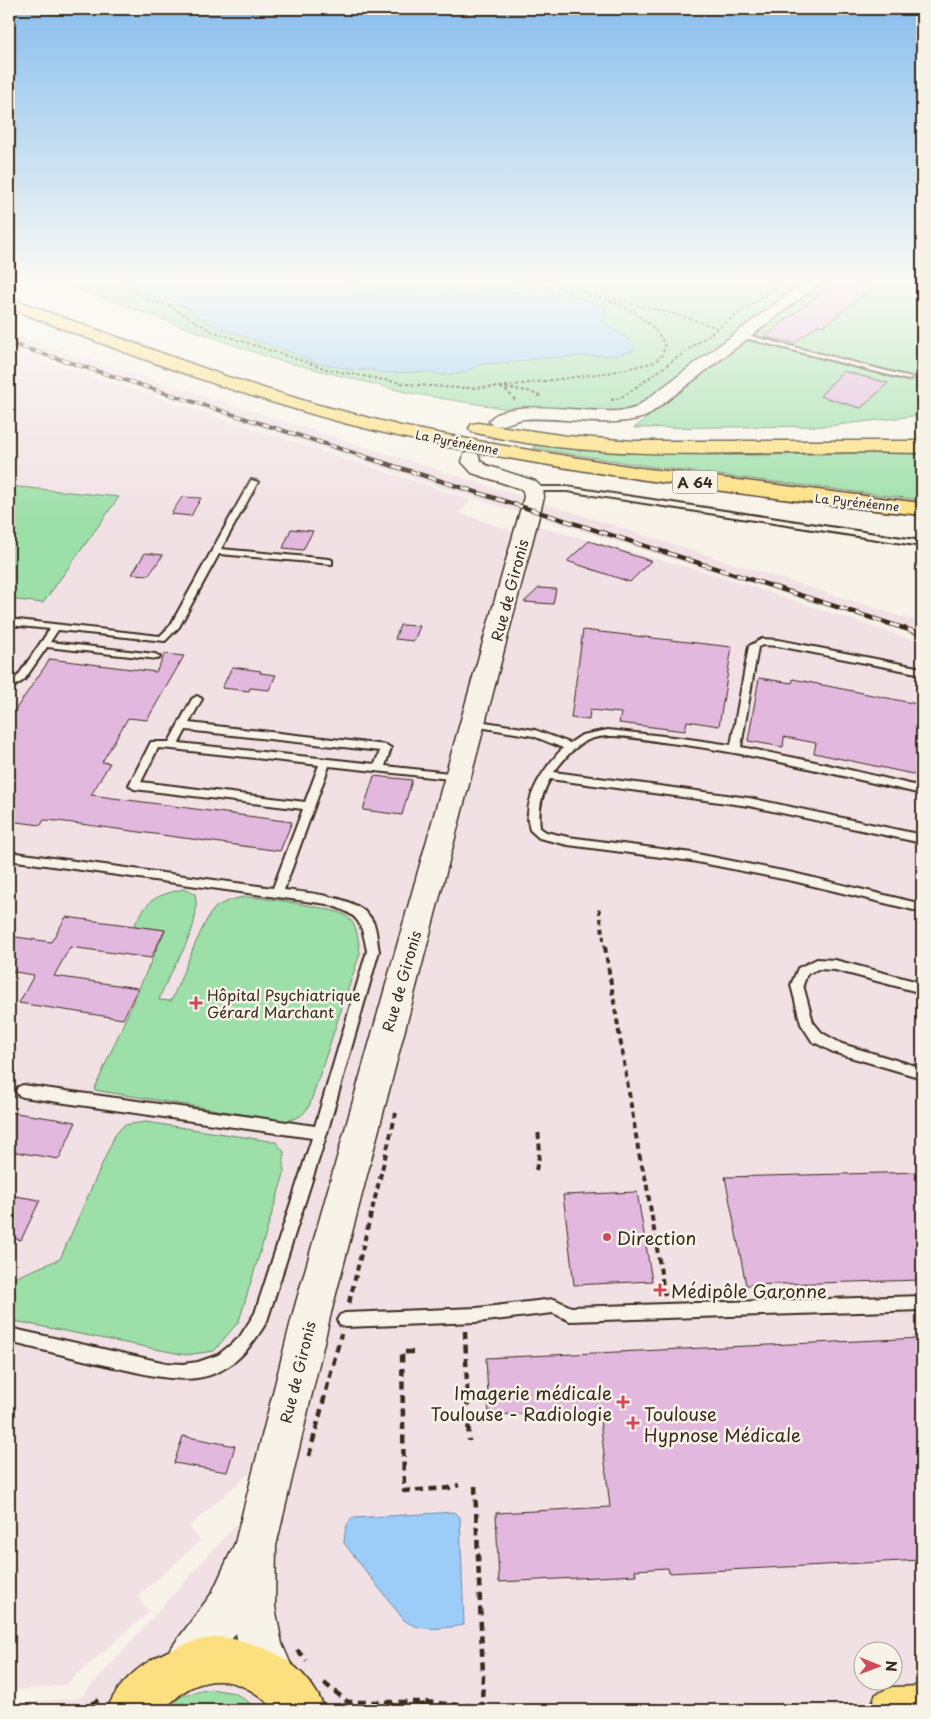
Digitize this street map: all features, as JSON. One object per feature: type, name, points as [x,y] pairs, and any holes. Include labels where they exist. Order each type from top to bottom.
[{"type":"main road","name":"La Pyrénéenne","points":[[164,360],[223,382],[309,408],[399,431],[469,446],[604,469],[787,494],[922,509]]},
{"type":"main road","name":"La Pyrénéenne","points":[[466,425],[551,440],[657,447],[874,445]]},
{"type":"main road","points":[[874,445],[922,439]]},
{"type":"main road","points":[[874,445],[922,447]]},
{"type":"main road","points":[[130,1710],[147,1691],[165,1677],[203,1661],[221,1659],[240,1661],[300,1676]]},
{"type":"main road","points":[[892,1710],[922,1708]]},
{"type":"street","points":[[498,421],[503,418],[526,413],[630,416],[653,404],[711,360]]},
{"type":"street","points":[[472,458],[471,462],[479,469],[520,481],[533,489]]},
{"type":"street","name":"Rue de Gironis","points":[[185,1667],[227,1608],[255,1546],[312,1313],[387,1032],[474,723],[534,497],[533,489]]},
{"type":"street","name":"Rue de Gironis","points":[[255,1546],[252,1607],[260,1644],[300,1676]]},
{"type":"lane","points":[[838,360],[908,378]]},
{"type":"lane","points":[[9,622],[162,639],[174,627],[254,482]]},
{"type":"lane","points":[[533,489],[566,489],[922,544]]},
{"type":"lane","points":[[216,551],[329,562]]},
{"type":"lane","points":[[9,687],[21,678],[56,627]]},
{"type":"lane","points":[[735,750],[754,646],[762,642],[778,642],[922,671]]},
{"type":"lane","points":[[45,644],[155,656]]},
{"type":"lane","points":[[172,746],[197,699]]},
{"type":"lane","points":[[474,723],[535,733],[570,747]]},
{"type":"lane","points":[[183,726],[386,748],[379,768]]},
{"type":"lane","points":[[922,791],[780,757],[670,739],[614,734],[587,736],[565,750],[538,791],[533,815],[535,830],[543,835],[568,841],[692,857],[793,877],[922,908]]},
{"type":"lane","points":[[309,806],[134,785],[156,744],[459,777]]},
{"type":"lane","points":[[277,894],[325,763]]},
{"type":"lane","points":[[548,775],[749,802],[922,839]]},
{"type":"lane","points":[[9,856],[328,900],[352,908],[368,924],[373,951],[320,1133],[262,1316],[252,1335],[236,1353],[204,1370],[186,1373],[166,1371],[9,1335]]},
{"type":"lane","points":[[922,988],[835,965],[817,964],[802,971],[797,985],[807,1024],[817,1037],[838,1048],[922,1073]]},
{"type":"lane","points":[[23,1091],[320,1133]]},
{"type":"lane","points":[[345,1320],[458,1315],[554,1306],[570,1314],[922,1303]]},
{"type":"path","points":[[300,360],[330,370],[408,384],[458,388],[499,387],[614,372],[642,366],[657,360]]},
{"type":"path","points":[[602,399],[620,398],[673,360]]},
{"type":"path","points":[[499,387],[528,391],[542,397]]},
{"type":"path","points":[[499,387],[513,397],[515,404],[522,400]]},
{"type":"path","points":[[536,398],[548,397]]},
{"type":"path","points":[[599,909],[639,1154],[646,1181],[668,1311]]},
{"type":"path","points":[[536,1170],[540,1152],[538,1129]]},
{"type":"path","points":[[458,1315],[469,1441]]},
{"type":"path","points":[[413,1352],[402,1352],[404,1491],[449,1488],[459,1485]]},
{"type":"path","points":[[300,1676],[326,1685],[348,1702],[425,1702],[482,1707],[483,1675],[475,1485]]},
{"type":"path","points":[[420,1710],[425,1702]]},
{"type":"shaded area","name":"Hôpital Psychiatrique Gérard Marchant","points":[[9,360],[43,360],[472,500],[458,513],[516,532],[250,1473],[189,1526],[200,1541],[138,1596],[149,1612],[65,1685],[9,1691]]},
{"type":"shaded area","points":[[53,360],[92,360],[922,623],[922,637],[535,516],[520,513]]},
{"type":"shaded area","points":[[534,525],[723,577],[922,643],[922,1710],[9,1710],[9,1704],[80,1698],[250,1509]]},
{"type":"green space","points":[[279,360],[699,360],[641,404],[619,412],[502,408],[409,393]]},
{"type":"green space","points":[[721,360],[922,360],[922,415],[828,426],[634,428]]},
{"type":"green space","points":[[535,445],[583,450],[680,455],[922,452],[922,500],[654,467],[533,448]]},
{"type":"green space","points":[[9,486],[119,497],[43,603],[9,599]]},
{"type":"green space","points":[[183,889],[195,894],[196,908],[194,921],[190,935],[159,1000],[171,1001],[210,914],[215,908],[226,902],[256,897],[313,906],[345,915],[355,927],[360,953],[310,1104],[303,1114],[297,1118],[285,1121],[94,1090],[165,930],[134,926],[148,904],[153,900],[165,894]]},
{"type":"green space","points":[[146,1122],[276,1142],[284,1152],[284,1174],[239,1321],[214,1351],[186,1355],[9,1320],[9,1280],[60,1259],[115,1135],[124,1125]]},
{"type":"green space","points":[[210,1689],[235,1693],[260,1710],[160,1710],[184,1695]]},
{"type":"water","points":[[310,360],[527,360],[482,364],[463,373],[442,375],[430,372],[382,373],[373,370],[354,370]]},
{"type":"water","points":[[455,1512],[460,1517],[464,1625],[433,1629],[418,1627],[404,1620],[344,1543],[346,1529],[348,1523],[353,1518]]},
{"type":"building","points":[[843,371],[888,383],[861,408],[820,396]]},
{"type":"building","points":[[182,497],[201,498],[191,516],[171,514]]},
{"type":"building","points":[[291,529],[313,531],[303,550],[283,548]]},
{"type":"building","points":[[589,541],[651,561],[630,582],[567,561]]},
{"type":"building","points":[[145,553],[163,555],[149,575],[132,574]]},
{"type":"building","points":[[539,588],[556,589],[553,604],[524,602]]},
{"type":"building","points":[[400,625],[420,626],[414,641],[395,639]]},
{"type":"building","points":[[583,630],[732,647],[719,726],[687,721],[685,731],[619,723],[621,713],[590,710],[589,720],[571,718]]},
{"type":"building","points":[[165,654],[184,656],[147,720],[128,718],[102,762],[110,763],[91,795],[292,822],[280,851],[58,821],[44,820],[41,825],[9,821],[9,719],[50,659],[156,672]]},
{"type":"building","points":[[232,667],[276,675],[269,690],[250,688],[249,691],[222,688]]},
{"type":"building","points":[[759,678],[792,683],[793,679],[922,705],[922,776],[814,753],[816,743],[784,737],[783,747],[748,741]]},
{"type":"building","points":[[374,776],[412,780],[402,815],[363,810]]},
{"type":"building","points":[[66,917],[165,930],[151,958],[70,947],[54,976],[138,988],[123,1019],[19,1003],[34,975],[9,971],[9,936],[51,942]]},
{"type":"building","points":[[9,1112],[76,1122],[59,1159],[9,1151]]},
{"type":"building","points":[[922,1172],[922,1280],[746,1285],[725,1177]]},
{"type":"building","name":"Direction","points":[[637,1192],[652,1281],[574,1285],[563,1195]]},
{"type":"building","points":[[9,1195],[40,1200],[21,1240],[9,1237]]},
{"type":"building","points":[[922,1338],[922,1560],[669,1573],[668,1568],[635,1570],[636,1575],[499,1582],[496,1513],[610,1507],[599,1411],[489,1415],[486,1358]]},
{"type":"building","points":[[183,1436],[235,1446],[227,1472],[174,1463]]},
{"type":"tunnel","points":[[473,456],[498,421]]},
{"type":"railway","points":[[63,360],[363,456]]},
{"type":"railway","points":[[359,455],[922,634]]},
{"type":"place","name":"Hôpital Psychiatrique Gérard Marchant","points":[[196,1003]]},
{"type":"place","name":"Direction","points":[[607,1237]]},
{"type":"place","name":"Médipôle Garonne","points":[[660,1290]]},
{"type":"place","name":"Imagerie médicale Toulouse - Radiologie","points":[[623,1402]]},
{"type":"place","name":"Toulouse Hypnose Médicale","points":[[633,1423]]}]
